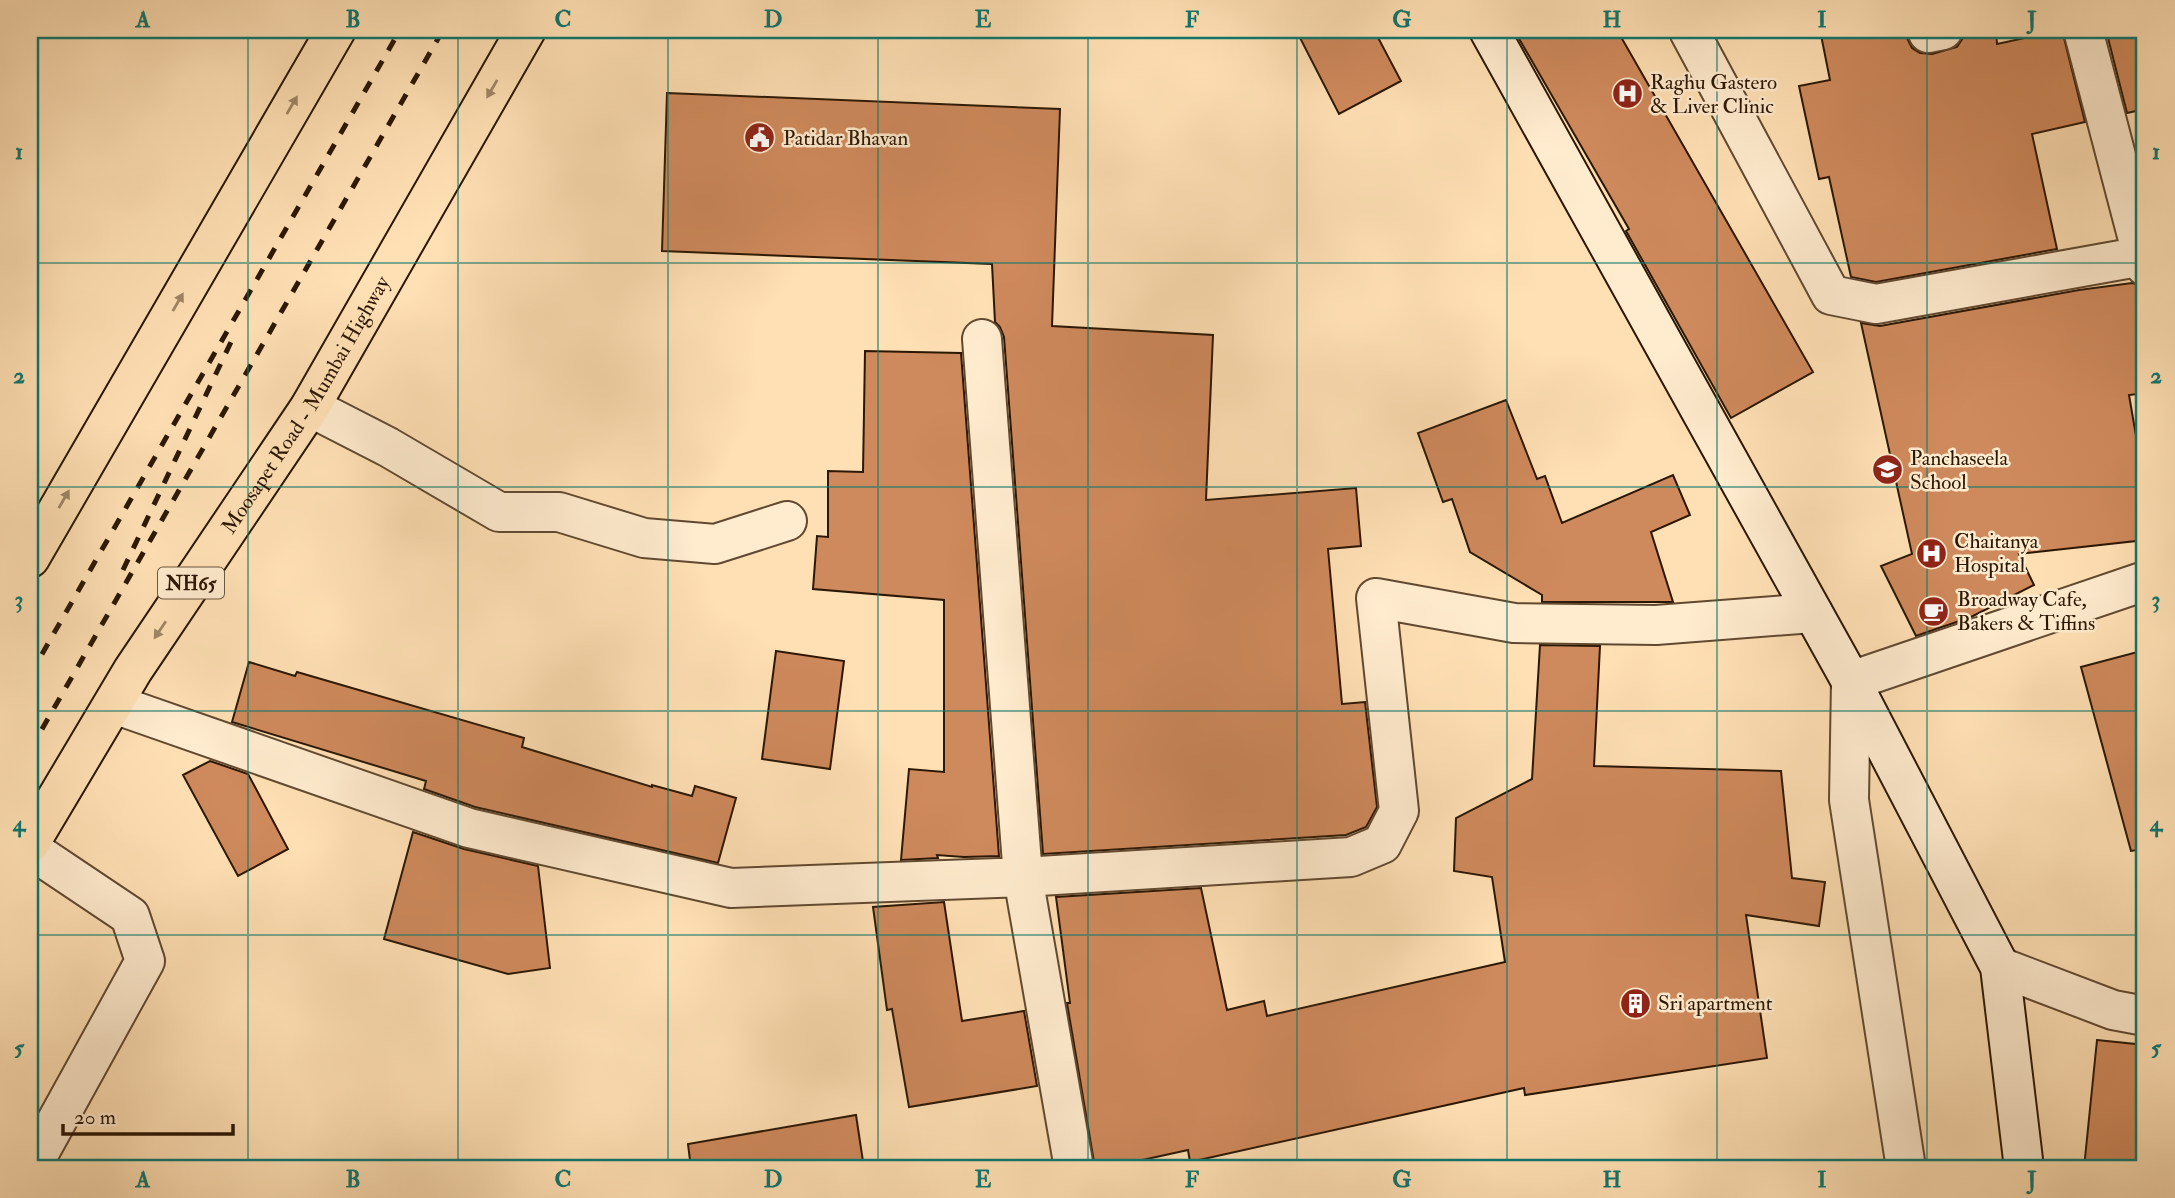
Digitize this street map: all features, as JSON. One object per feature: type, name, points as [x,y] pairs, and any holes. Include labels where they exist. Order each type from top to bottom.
[{"type":"highway","points":[[30,558],[336,30]]},
{"type":"highway","name":"Moosapet Road - Mumbai Highway","points":[[30,843],[133,670],[310,407],[526,30]]},
{"type":"street","points":[[1489,30],[1851,681],[2000,967],[2024,1168]]},
{"type":"street","points":[[1689,31],[1831,295],[1876,304],[2145,258],[2083,30]]},
{"type":"street","points":[[982,339],[1023,877],[1074,1168]]},
{"type":"street","points":[[310,407],[387,447],[499,512],[559,512],[644,538],[715,544],[787,521]]},
{"type":"street","points":[[1851,681],[2145,581]]},
{"type":"street","points":[[114,704],[469,828],[730,888],[1023,877],[1351,857],[1382,844],[1399,811],[1376,598],[1514,623],[1656,625],[1813,613]]},
{"type":"street","points":[[1851,681],[1849,800],[1906,1168]]},
{"type":"street","points":[[30,849],[130,916],[145,961],[32,1167]]},
{"type":"street","points":[[2000,967],[2113,1010],[2145,1016]]},
{"type":"building","points":[[1296,30],[1374,30],[1401,81],[1339,114]]},
{"type":"building","points":[[1514,30],[1617,30],[1813,372],[1731,418],[1626,231],[1629,229]]},
{"type":"building","points":[[1820,30],[1907,30],[1907,38],[1912,48],[1920,53],[1932,54],[1957,47],[1963,38],[1964,30],[1996,30],[1997,44],[2062,30],[2085,122],[2032,134],[2057,249],[1876,282],[1851,277],[1829,177],[1819,179],[1799,86],[1830,80]]},
{"type":"building","points":[[2106,30],[2145,30],[2145,109],[2127,113]]},
{"type":"building","points":[[667,93],[1060,109],[1052,326],[1213,335],[1206,500],[1356,488],[1361,546],[1328,549],[1342,704],[1365,702],[1377,807],[1366,827],[1346,835],[1043,854],[1004,337],[995,322],[992,264],[662,251]]},
{"type":"building","points":[[2132,283],[2145,287],[2145,393],[2129,395],[2145,488],[2145,540],[2019,554],[2034,585],[1971,617],[1916,636],[1881,566],[1912,554],[1861,323],[1880,326]]},
{"type":"building","points":[[865,351],[961,353],[999,856],[937,855],[938,858],[901,860],[909,769],[944,772],[944,600],[813,589],[817,536],[828,537],[828,471],[863,472]]},
{"type":"building","points":[[1506,400],[1537,479],[1545,476],[1562,523],[1673,475],[1690,515],[1651,532],[1673,602],[1542,602],[1542,595],[1470,552],[1452,499],[1443,502],[1418,433]]},
{"type":"building","points":[[1540,645],[1600,646],[1594,766],[1781,771],[1792,878],[1825,882],[1819,926],[1746,915],[1767,1058],[1525,1095],[1524,1088],[1190,1162],[1188,1150],[1095,1168],[1067,1003],[1070,1003],[1056,897],[1201,888],[1227,1010],[1264,1001],[1267,1016],[1505,962],[1492,877],[1454,871],[1456,818],[1532,779]]},
{"type":"building","points":[[2145,650],[2145,849],[2131,851],[2081,667]]},
{"type":"building","points":[[776,651],[844,661],[830,769],[762,759]]},
{"type":"building","points":[[249,662],[295,676],[297,672],[524,738],[522,747],[652,787],[692,796],[695,786],[736,798],[718,863],[475,807],[424,789],[426,781],[232,722]]},
{"type":"building","points":[[210,761],[248,774],[288,849],[238,876],[183,775]]},
{"type":"building","points":[[413,832],[464,849],[538,866],[550,968],[508,974],[384,939]]},
{"type":"building","points":[[944,902],[962,1021],[1024,1011],[1037,1086],[909,1107],[892,1009],[887,1010],[873,907]]},
{"type":"building","points":[[2097,1040],[2145,1045],[2145,1168],[2084,1168]]},
{"type":"building","points":[[856,1115],[864,1168],[691,1168],[688,1144]]},
{"type":"railway","points":[[30,675],[400,30]]},
{"type":"railway","points":[[30,750],[443,30]]},
{"type":"railway","points":[[123,570],[231,342]]},
{"type":"place","name":"Raghu Gastero & Liver Clinic","points":[[1627,94]]},
{"type":"place","name":"Patidar Bhavan","points":[[760,138]]},
{"type":"place","name":"Panchaseela School","points":[[1887,470]]},
{"type":"place","name":"Chaitanya Hospital","points":[[1931,553]]},
{"type":"place","name":"Broadway Cafe, Bakers & Tiffins","points":[[1934,611]]},
{"type":"place","name":"Sri apartment","points":[[1635,1003]]}]
